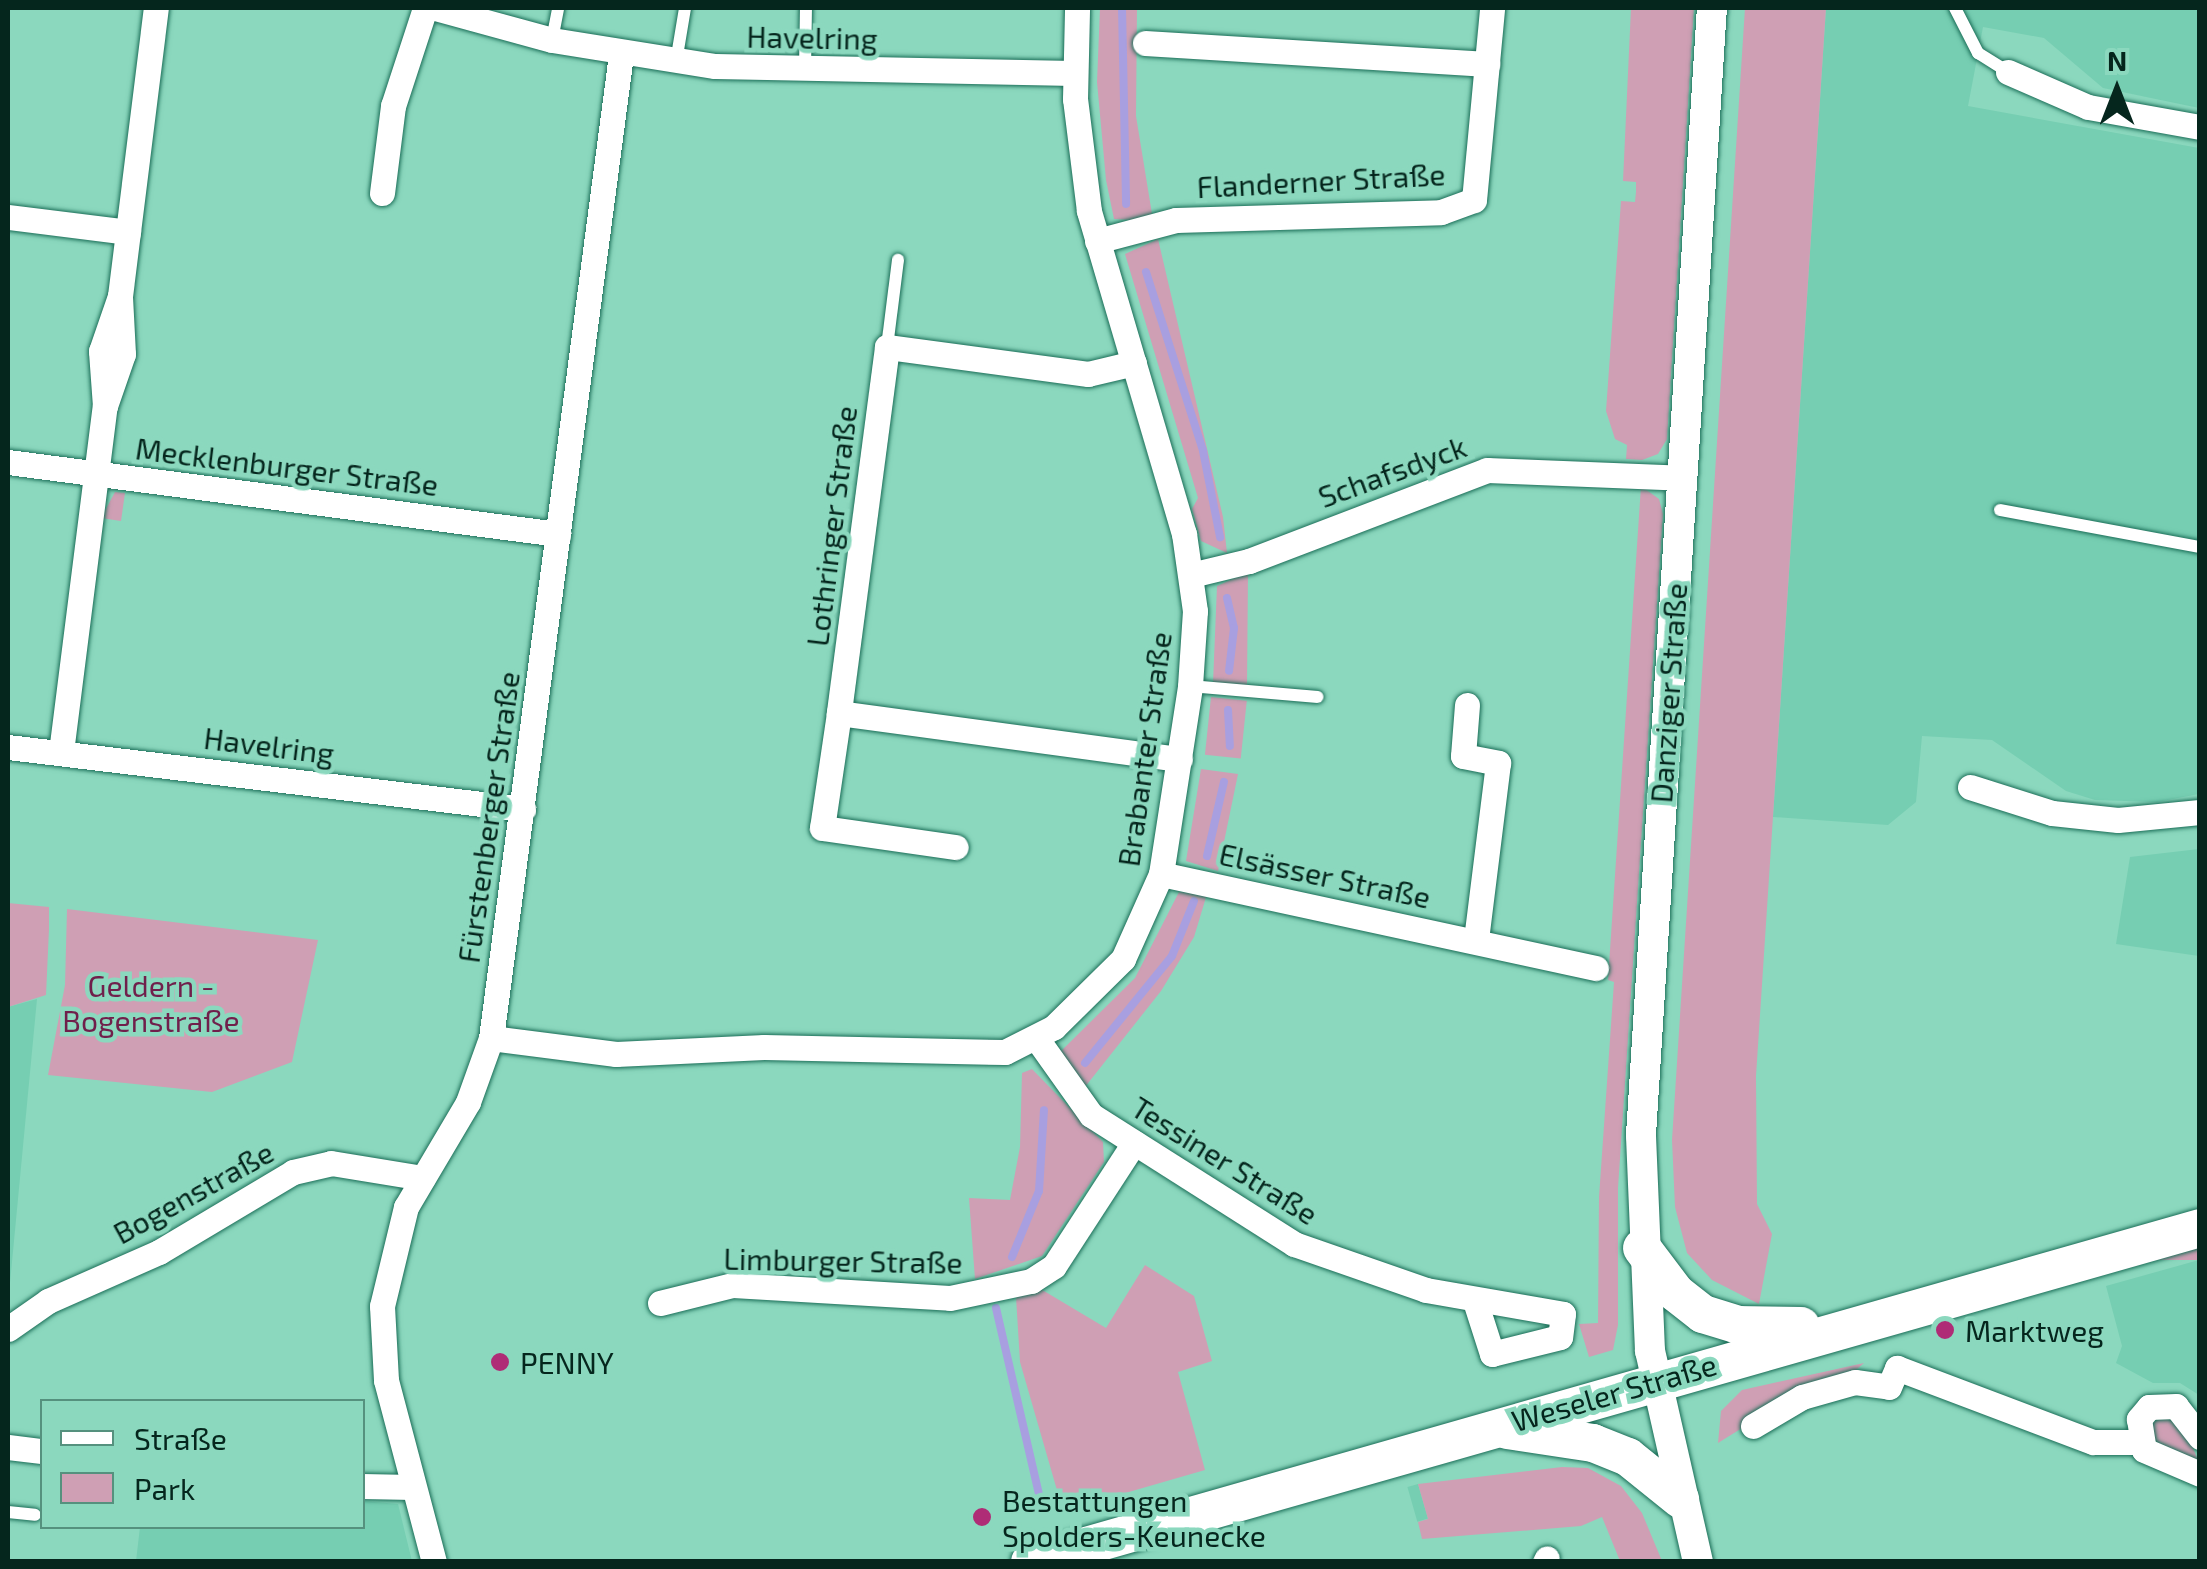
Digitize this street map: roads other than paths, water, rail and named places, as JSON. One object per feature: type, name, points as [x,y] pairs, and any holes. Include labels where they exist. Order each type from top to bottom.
[{"type":"main road","name":"Weseler Straße","points":[[1030,1562],[1655,1378],[2200,1228]]},
{"type":"main road","points":[[1642,1248],[1676,1292],[1719,1320],[1781,1327],[1859,1322]]},
{"type":"main road","points":[[1479,1431],[1593,1442],[1628,1457],[1680,1500]]},
{"type":"street","points":[[61,752],[105,406],[123,354],[120,296],[156,8]]},
{"type":"street","points":[[382,193],[392,106],[425,8]]},
{"type":"street","name":"Havelring","points":[[435,8],[552,40],[676,62],[805,70],[1074,73]]},
{"type":"street","name":"Brabanter Straße","points":[[491,1038],[616,1054],[764,1046],[987,1054],[1036,1039],[1123,958],[1160,874],[1190,686],[1191,575],[1097,241],[1074,73],[1077,8]]},
{"type":"street","name":"Flanderner Straße","points":[[1097,241],[1176,220],[1442,212],[1474,200],[1492,8]]},
{"type":"street","name":"Danziger Straße","points":[[1698,1562],[1680,1500],[1655,1378],[1642,1248],[1644,1063],[1712,8]]},
{"type":"street","points":[[1145,43],[1487,64]]},
{"type":"street","name":"Fürstenberger Straße","points":[[434,1562],[386,1380],[382,1306],[395,1237],[423,1178],[468,1102],[491,1038],[620,55]]},
{"type":"street","points":[[2008,72],[2088,107],[2200,127]]},
{"type":"street","points":[[8,217],[128,232]]},
{"type":"street","points":[[887,346],[1088,374],[1134,363]]},
{"type":"street","name":"Lothringer Straße","points":[[887,346],[822,828],[956,846]]},
{"type":"street","name":"Mecklenburger Straße","points":[[8,462],[558,534]]},
{"type":"street","name":"Schafsdyck","points":[[1191,575],[1249,560],[1487,470],[1682,478]]},
{"type":"street","points":[[1468,705],[1463,756],[1498,763],[1476,940]]},
{"type":"street","points":[[839,713],[1180,758]]},
{"type":"street","name":"Havelring","points":[[8,746],[522,809]]},
{"type":"street","points":[[1970,787],[2024,808],[2069,815],[2158,820],[2200,812]]},
{"type":"street","name":"Elsässer Straße","points":[[1160,874],[1596,968]]},
{"type":"street","name":"Tessiner Straße","points":[[1036,1039],[1073,1097],[1134,1144],[1294,1244],[1376,1276],[1475,1302]]},
{"type":"street","name":"Limburger Straße","points":[[660,1303],[733,1286],[950,1298],[1031,1281],[1054,1266],[1134,1144]]},
{"type":"street","name":"Bogenstraße","points":[[8,1329],[48,1300],[159,1252],[293,1172],[331,1163],[423,1178]]},
{"type":"street","points":[[1753,1426],[1802,1396],[1854,1382],[1889,1386],[1897,1368],[2092,1442],[2139,1442],[2200,1474]]},
{"type":"street","points":[[2139,1442],[2142,1412],[2165,1404],[2186,1412],[2200,1437]]},
{"type":"street","points":[[8,1447],[40,1451]]},
{"type":"street","points":[[365,1486],[413,1487]]},
{"type":"lane","points":[[552,40],[558,8]]},
{"type":"lane","points":[[676,62],[686,8]]},
{"type":"lane","points":[[805,70],[806,8]]},
{"type":"lane","points":[[1955,8],[1978,53],[2008,72]]},
{"type":"lane","name":"Lothringer Straße","points":[[887,346],[898,260]]},
{"type":"lane","points":[[2000,510],[2200,547]]},
{"type":"lane","points":[[1190,686],[1318,696]]},
{"type":"lane","points":[[8,1512],[35,1516]]},
{"type":"waterway","points":[[1122,8],[1126,204]]},
{"type":"waterway","points":[[1146,272],[1203,451],[1220,537]]},
{"type":"waterway","points":[[1227,598],[1234,628],[1229,671]]},
{"type":"waterway","points":[[1228,710],[1230,746]]},
{"type":"waterway","points":[[1207,856],[1224,782]]},
{"type":"waterway","points":[[1085,1063],[1172,956],[1194,901]]},
{"type":"waterway","points":[[1012,1257],[1039,1191],[1044,1110]]},
{"type":"waterway","points":[[996,1308],[1041,1503]]},
{"type":"place","name":"Marktweg","points":[[1945,1330]]},
{"type":"place","name":"PENNY","points":[[500,1362]]},
{"type":"place","name":"Bestattungen Spolders-Keunecke","points":[[982,1517]]},
{"type":"park label","name":"Geldern - Bogenstraße","points":[[151,1002]]}]
